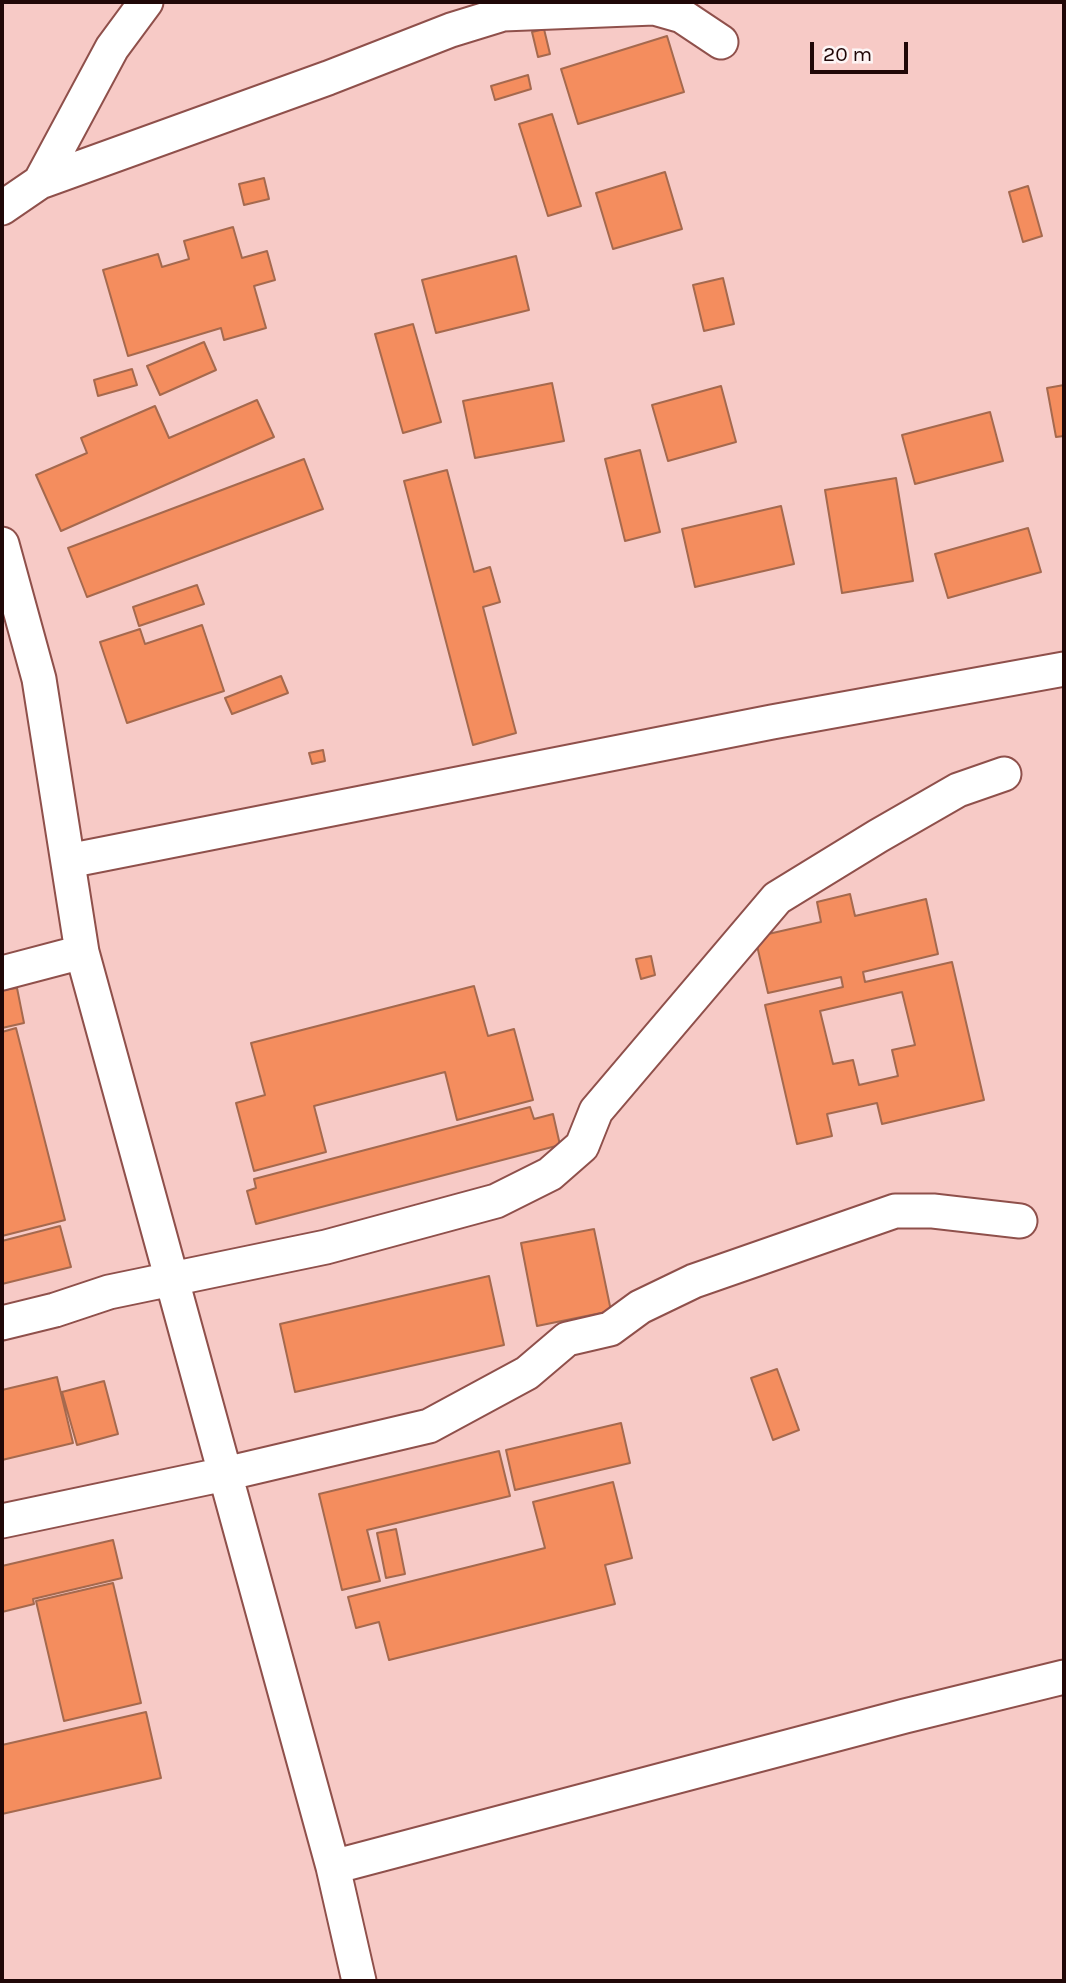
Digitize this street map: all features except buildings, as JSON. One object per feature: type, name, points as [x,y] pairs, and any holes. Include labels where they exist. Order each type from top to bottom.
[{"type":"street","points":[[40,182],[112,48],[146,2]]},
{"type":"street","points":[[2,208],[40,182],[328,78],[502,8],[654,8],[682,16],[721,42]]},
{"type":"street","points":[[2,544],[39,679],[82,952],[333,1867],[359,1981]]},
{"type":"street","points":[[68,861],[745,727],[1064,669]]},
{"type":"street","points":[[2,1323],[55,1310],[109,1292],[173,1281],[326,1247],[496,1201],[550,1174],[582,1146],[596,1111],[777,898],[958,790],[1004,774]]},
{"type":"street","points":[[2,973],[82,952]]},
{"type":"street","points":[[2,1521],[225,1474],[429,1426],[527,1373],[567,1339],[610,1329],[639,1307],[694,1281],[895,1211],[933,1211],[1020,1221]]},
{"type":"street","points":[[333,1867],[905,1716],[1064,1677]]}]
